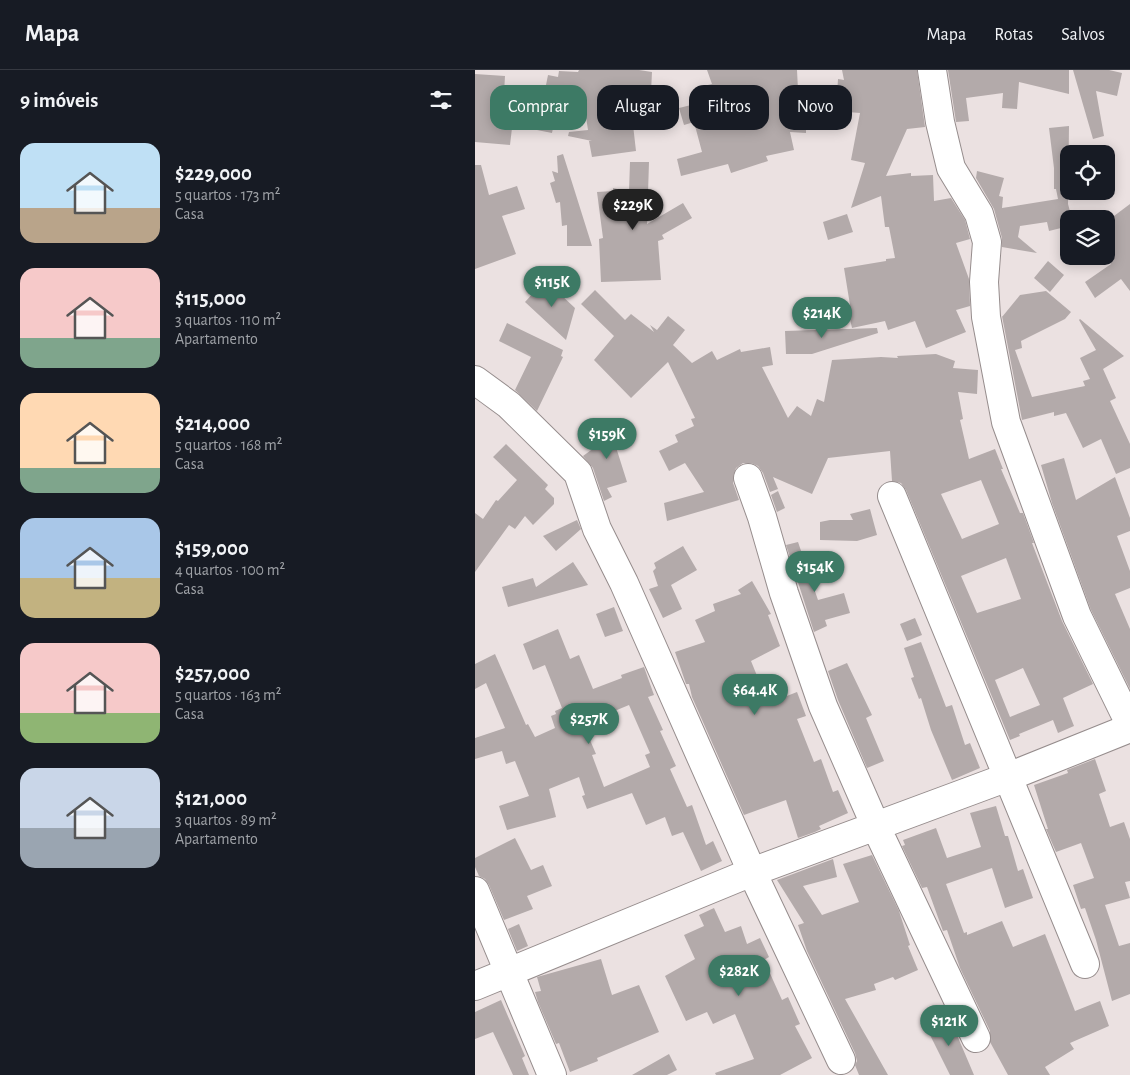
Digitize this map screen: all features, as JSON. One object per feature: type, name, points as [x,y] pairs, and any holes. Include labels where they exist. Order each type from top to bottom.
[{"type":"street","points":[[932,70],[940,122],[951,168],[979,214],[987,242],[984,282],[986,317],[1006,422],[1077,616],[1130,724]]},
{"type":"street","points":[[475,380],[509,405],[577,473],[597,529],[625,583],[752,872],[841,1060]]},
{"type":"street","points":[[748,478],[762,517],[784,594],[823,706],[876,827],[976,1038]]},
{"type":"street","points":[[892,496],[1085,964]]},
{"type":"street","points":[[475,986],[752,872],[1008,777],[1130,728]]},
{"type":"street","points":[[475,891],[552,1075]]},
{"type":"building","points":[[579,70],[639,70],[652,72],[651,85],[597,85],[597,130],[634,130],[636,151],[592,157],[589,141],[592,141],[568,136],[569,132],[588,130],[587,85],[546,85],[548,75],[558,77],[559,71],[578,72]]},
{"type":"building","points":[[707,70],[797,70],[798,85],[779,85],[779,130],[806,130],[806,133],[790,132],[794,150],[766,156],[768,161],[731,173],[728,164],[681,176],[677,159],[702,152],[696,130],[769,130],[769,85],[708,85],[712,84]]},
{"type":"building","points":[[842,70],[917,70],[925,127],[907,129],[886,176],[911,173],[911,176],[933,175],[934,201],[951,198],[965,220],[970,239],[956,243],[969,279],[970,306],[956,310],[966,332],[926,348],[915,321],[888,330],[885,321],[852,328],[847,306],[850,305],[844,268],[895,258],[889,227],[885,227],[881,196],[851,208],[865,163],[851,160],[860,113],[852,112],[852,85],[838,85],[838,79],[844,80]]},
{"type":"building","points":[[948,70],[1069,70],[1069,94],[1019,82],[1017,109],[1002,108],[1003,93],[966,98],[969,121],[956,122]]},
{"type":"building","points":[[1073,70],[1109,70],[1122,73],[1117,96],[1096,91],[1104,136],[1093,139]]},
{"type":"building","points":[[475,74],[505,76],[504,85],[490,85],[490,130],[512,130],[510,145],[475,142]]},
{"type":"building","points":[[689,106],[689,124],[684,125],[679,108]]},
{"type":"building","points":[[1069,126],[1069,145],[1060,145],[1060,200],[1068,200],[1070,210],[1060,210],[1060,228],[1049,231],[1047,222],[1020,226],[1018,237],[1037,253],[1002,247],[1002,238],[994,209],[976,178],[977,171],[1004,178],[999,196],[1003,197],[1002,208],[1058,199],[1056,189],[1054,189],[1054,168],[1049,128]]},
{"type":"building","points":[[537,130],[553,130],[552,133]]},
{"type":"building","points":[[563,154],[592,246],[567,246],[567,225],[562,226],[560,202],[556,203],[550,183],[555,181],[552,171],[558,173],[557,156]]},
{"type":"building","points":[[630,162],[649,162],[647,224],[683,203],[692,218],[662,235],[664,239],[658,241],[661,280],[601,282],[599,239],[603,238],[597,192],[613,191],[613,188],[629,192]]},
{"type":"building","points":[[475,165],[481,165],[489,195],[517,186],[525,209],[502,216],[516,254],[475,269]]},
{"type":"building","points":[[1130,204],[1130,291],[1121,279],[1095,298],[1085,282],[1110,265],[1115,265],[1115,215]]},
{"type":"building","points":[[847,214],[853,232],[828,240],[823,222]]},
{"type":"building","points":[[1048,261],[1064,275],[1050,292],[1034,278]]},
{"type":"building","points":[[545,280],[575,308],[566,340],[525,302]]},
{"type":"building","points":[[595,290],[625,320],[631,314],[654,332],[650,325],[657,330],[668,316],[685,330],[673,345],[692,363],[712,351],[717,360],[740,349],[741,352],[770,347],[773,365],[762,367],[788,418],[797,406],[811,416],[817,399],[824,402],[832,360],[881,357],[898,358],[897,356],[936,354],[955,361],[953,368],[978,370],[977,394],[958,392],[963,419],[960,420],[969,459],[995,449],[1003,469],[1001,469],[1020,513],[1023,513],[1034,543],[1032,543],[1062,621],[1093,684],[1063,698],[1074,726],[1058,733],[1053,720],[1019,734],[1020,736],[1010,740],[906,490],[901,483],[892,481],[890,451],[828,458],[812,494],[773,477],[778,489],[770,492],[763,473],[758,466],[751,463],[743,463],[736,468],[733,476],[733,483],[739,500],[667,521],[664,503],[704,492],[685,463],[669,471],[659,451],[678,442],[675,435],[694,426],[691,419],[695,418],[668,362],[631,398],[594,360],[614,336],[581,304]],"holes":[[[981,480],[999,524],[962,539],[941,494]],[[1006,558],[1021,599],[977,613],[961,576]],[[1023,668],[1040,705],[1010,717],[995,680]]]},
{"type":"building","points":[[1046,291],[1071,312],[1065,319],[1021,341],[1022,348],[1015,350],[1032,397],[1085,386],[1083,381],[1090,379],[1080,358],[1096,350],[1080,319],[1124,356],[1103,369],[1116,398],[1110,401],[1130,444],[1130,468],[1116,474],[1101,439],[1083,448],[1066,413],[1054,416],[1054,412],[1022,420],[1002,317],[1020,295]]},
{"type":"building","points":[[507,323],[563,350],[561,356],[563,357],[537,411],[515,390],[531,357],[499,341]]},
{"type":"building","points":[[877,328],[878,333],[812,354],[786,354],[785,331]]},
{"type":"building","points":[[614,422],[625,435],[615,444],[627,482],[607,488],[612,497],[604,501],[593,468],[583,456],[598,445],[594,440]]},
{"type":"building","points":[[506,444],[548,485],[545,489],[554,498],[554,504],[533,525],[525,516],[515,529],[509,525],[475,572],[475,513],[483,519],[496,500],[498,501],[517,480],[493,457]]},
{"type":"building","points":[[1064,458],[1076,500],[1115,477],[1130,518],[1130,531],[1117,536],[1130,571],[1130,588],[1115,594],[1130,629],[1130,689],[1091,610],[1052,503],[1041,465]]},
{"type":"building","points":[[778,491],[785,508],[777,512],[771,495]]},
{"type":"building","points":[[870,509],[877,535],[857,541],[820,540],[820,522],[853,520],[850,514]]},
{"type":"building","points":[[577,520],[581,529],[556,551],[543,536]]},
{"type":"building","points":[[798,542],[818,600],[844,593],[850,613],[825,620],[827,626],[814,632],[786,545]]},
{"type":"building","points":[[683,546],[697,570],[671,585],[682,609],[663,618],[649,589],[658,586],[653,571],[656,568],[654,563]]},
{"type":"building","points":[[573,562],[588,585],[508,607],[502,587],[533,578],[536,587]]},
{"type":"building","points":[[752,581],[771,614],[768,615],[780,646],[751,661],[766,698],[772,696],[774,701],[797,692],[806,716],[797,719],[814,762],[821,759],[833,792],[838,790],[848,813],[819,826],[821,829],[815,832],[798,838],[786,800],[744,815],[692,697],[689,684],[686,684],[675,652],[705,642],[695,620],[715,611],[713,604],[741,594],[738,590]]},
{"type":"building","points":[[614,607],[623,631],[605,637],[596,614]]},
{"type":"building","points":[[915,618],[922,635],[907,641],[900,624]]},
{"type":"building","points":[[558,629],[570,659],[579,655],[593,689],[622,678],[621,675],[644,667],[654,695],[648,697],[663,730],[660,731],[676,766],[670,769],[687,807],[692,805],[706,845],[713,841],[722,861],[701,871],[683,832],[672,836],[665,817],[646,825],[632,793],[587,809],[582,796],[585,795],[579,777],[549,789],[556,817],[507,830],[499,806],[529,796],[515,761],[506,764],[502,751],[475,759],[475,738],[505,728],[486,683],[475,689],[475,664],[495,654],[526,725],[528,724],[535,737],[555,728],[551,716],[556,714],[555,711],[562,708],[545,665],[533,670],[523,644]],"holes":[[[629,705],[650,753],[645,755],[650,767],[604,787],[592,755],[596,754],[584,726],[601,720],[600,717]]]},
{"type":"building","points":[[921,642],[946,707],[952,705],[965,745],[970,743],[980,768],[952,780],[931,730],[921,698],[919,699],[911,678],[914,677],[904,648]]},
{"type":"building","points":[[847,663],[872,715],[866,718],[884,761],[867,768],[838,700],[828,671]]},
{"type":"building","points":[[1095,759],[1106,791],[1099,794],[1110,827],[1124,822],[1130,839],[1130,881],[1125,882],[1130,898],[1105,905],[1119,946],[1130,943],[1130,994],[1112,1001],[1096,940],[1085,908],[1081,909],[1073,885],[1094,878],[1081,843],[1056,852],[1046,829],[1048,829],[1034,785],[1068,773],[1067,770]]},
{"type":"building","points":[[996,806],[1005,836],[1008,836],[1018,871],[1023,869],[1033,898],[1005,908],[992,868],[946,884],[964,933],[967,932],[967,935],[1002,921],[1013,947],[1045,934],[1075,1011],[1100,1001],[1109,1026],[1070,1043],[1074,1049],[1045,1067],[1050,1075],[1008,1075],[990,1042],[990,1031],[960,968],[947,930],[943,931],[927,887],[922,888],[902,846],[905,845],[903,840],[936,828],[947,858],[981,847],[970,813]]},
{"type":"building","points":[[515,838],[531,870],[543,865],[552,886],[527,896],[533,909],[504,920],[489,885],[485,879],[479,876],[475,867],[475,858]]},
{"type":"building","points":[[872,855],[899,911],[910,945],[908,946],[918,970],[895,980],[893,977],[874,984],[876,990],[845,999],[888,1075],[859,1075],[855,1065],[857,1061],[855,1053],[807,951],[798,925],[804,923],[777,880],[833,859],[837,877],[803,886],[822,915],[859,902],[843,864]]},
{"type":"building","points":[[714,908],[725,932],[741,926],[747,944],[760,938],[769,957],[764,960],[782,1000],[788,997],[800,1024],[795,1026],[812,1058],[780,1075],[716,1075],[715,1073],[754,1059],[735,1014],[713,1024],[707,1012],[686,1021],[665,976],[695,959],[684,935],[704,926],[699,915]]},
{"type":"building","points":[[519,924],[528,946],[517,951],[508,929]]},
{"type":"building","points":[[601,959],[612,995],[639,985],[659,1032],[597,1058],[598,1061],[570,1072],[559,1043],[556,1044],[538,1002],[535,992],[541,991],[537,977]]},
{"type":"building","points":[[501,1000],[525,1056],[522,1058],[529,1075],[513,1075],[493,1032],[475,1039],[475,1012]]},
{"type":"building","points":[[944,1016],[951,1029],[954,1028],[974,1075],[950,1075],[925,1025]]},
{"type":"building","points":[[669,1054],[677,1070],[667,1075],[632,1075]]}]
